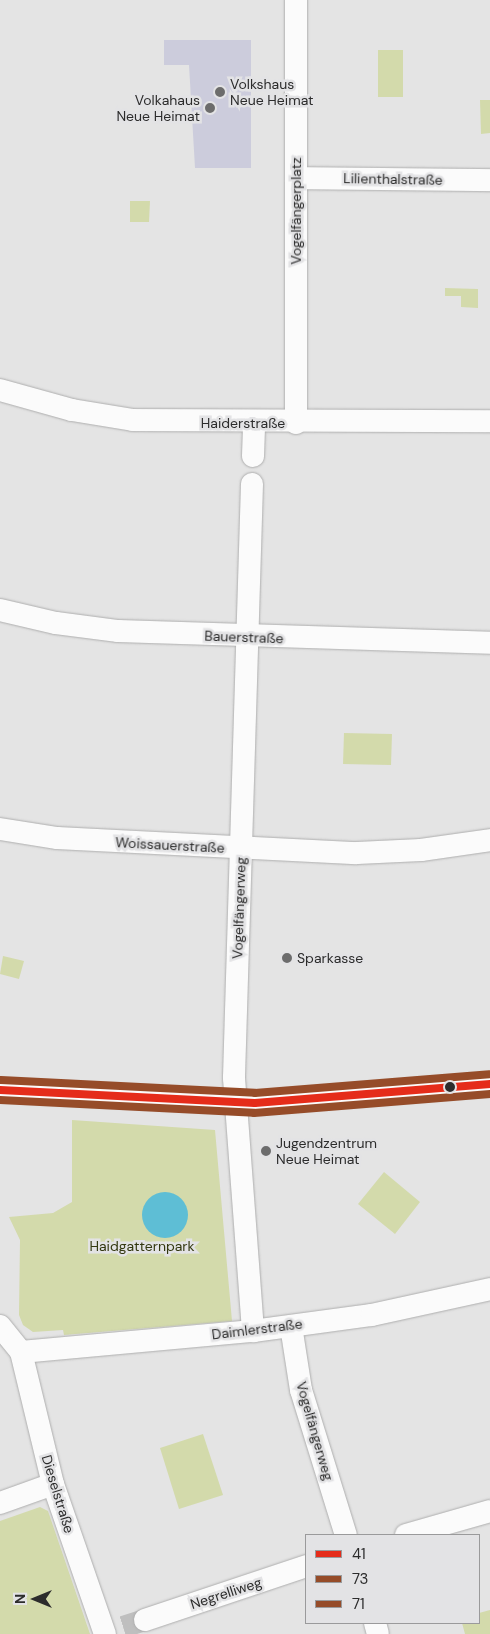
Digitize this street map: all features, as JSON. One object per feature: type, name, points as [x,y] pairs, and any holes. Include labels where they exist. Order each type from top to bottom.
[{"type":"street","name":"Vogelfängerplatz","points":[[296,0],[296,423]]},
{"type":"street","name":"Lilienthalstraße","points":[[296,178],[490,180]]},
{"type":"street","name":"Haiderstraße","points":[[0,390],[72,410],[133,420],[254,423],[490,421]]},
{"type":"street","points":[[253,456],[254,423]]},
{"type":"street","name":"Vogelfängerweg","points":[[252,484],[241,850],[236,1102],[253,1331]]},
{"type":"street","name":"Bauerstraße","points":[[0,610],[79,627],[248,638],[490,643]]},
{"type":"street","name":"Woissauerstraße","points":[[0,829],[57,838],[241,850],[380,852],[490,840]]},
{"type":"street","points":[[0,1090],[236,1102],[490,1084]]},
{"type":"street","name":"Daimlerstraße","points":[[22,1352],[291,1326],[372,1315],[490,1289]]},
{"type":"street","points":[[0,1326],[22,1352]]},
{"type":"street","name":"Vogelfängerweg","points":[[291,1326],[301,1390],[346,1534]]},
{"type":"street","name":"Dieselstraße","points":[[22,1352],[53,1484],[111,1631]]},
{"type":"street","points":[[0,1503],[53,1484]]},
{"type":"street","points":[[410,1534],[490,1511]]},
{"type":"street","name":"Negrelliweg","points":[[146,1620],[305,1566]]},
{"type":"green space","points":[[378,50],[403,50],[403,97],[378,97]]},
{"type":"green space","points":[[480,100],[490,100],[490,133],[481,134]]},
{"type":"green space","points":[[130,201],[150,201],[149,222],[130,222]]},
{"type":"green space","points":[[445,288],[478,289],[478,308],[461,307],[461,296],[445,296]]},
{"type":"green space","points":[[344,733],[392,734],[391,765],[343,764]]},
{"type":"green space","points":[[3,956],[24,961],[19,979],[0,974]]},
{"type":"green space","name":"Haidgatternpark","points":[[72,1120],[215,1130],[232,1321],[64,1335],[63,1330],[33,1332],[23,1325],[19,1315],[20,1240],[9,1217],[53,1213],[72,1202]]},
{"type":"green space","points":[[384,1172],[420,1202],[395,1234],[358,1204]]},
{"type":"green space","points":[[203,1434],[223,1495],[179,1509],[160,1448]]},
{"type":"green space","points":[[40,1507],[48,1511],[90,1634],[0,1634],[0,1521]]},
{"type":"green space","points":[[490,1610],[490,1634],[465,1634],[462,1624],[480,1624],[480,1613]]},
{"type":"water","points":[[165,1192],[178,1196],[184,1202],[188,1215],[184,1228],[178,1234],[165,1238],[152,1234],[146,1228],[142,1215],[146,1202],[152,1196]]},
{"type":"building","name":"Volkshaus Neue Heimat","points":[[164,40],[251,40],[251,168],[195,168],[189,65],[164,65]]},
{"type":"tunnel","points":[[123,1627],[145,1620]]},
{"type":"transit line","name":"71","points":[[1,1080],[255,1093],[489,1074]]},
{"type":"transit line","name":"41","points":[[0,1090],[255,1103],[490,1084]]},
{"type":"transit line","name":"73","points":[[0,1100],[254,1113],[490,1094]]},
{"type":"place","name":"Volkshaus Neue Heimat","points":[[220,92]]},
{"type":"place","name":"Volkahaus Neue Heimat","points":[[210,108]]},
{"type":"place","name":"Sparkasse","points":[[287,958]]},
{"type":"place","name":"Jugendzentrum Neue Heimat","points":[[266,1151]]}]
